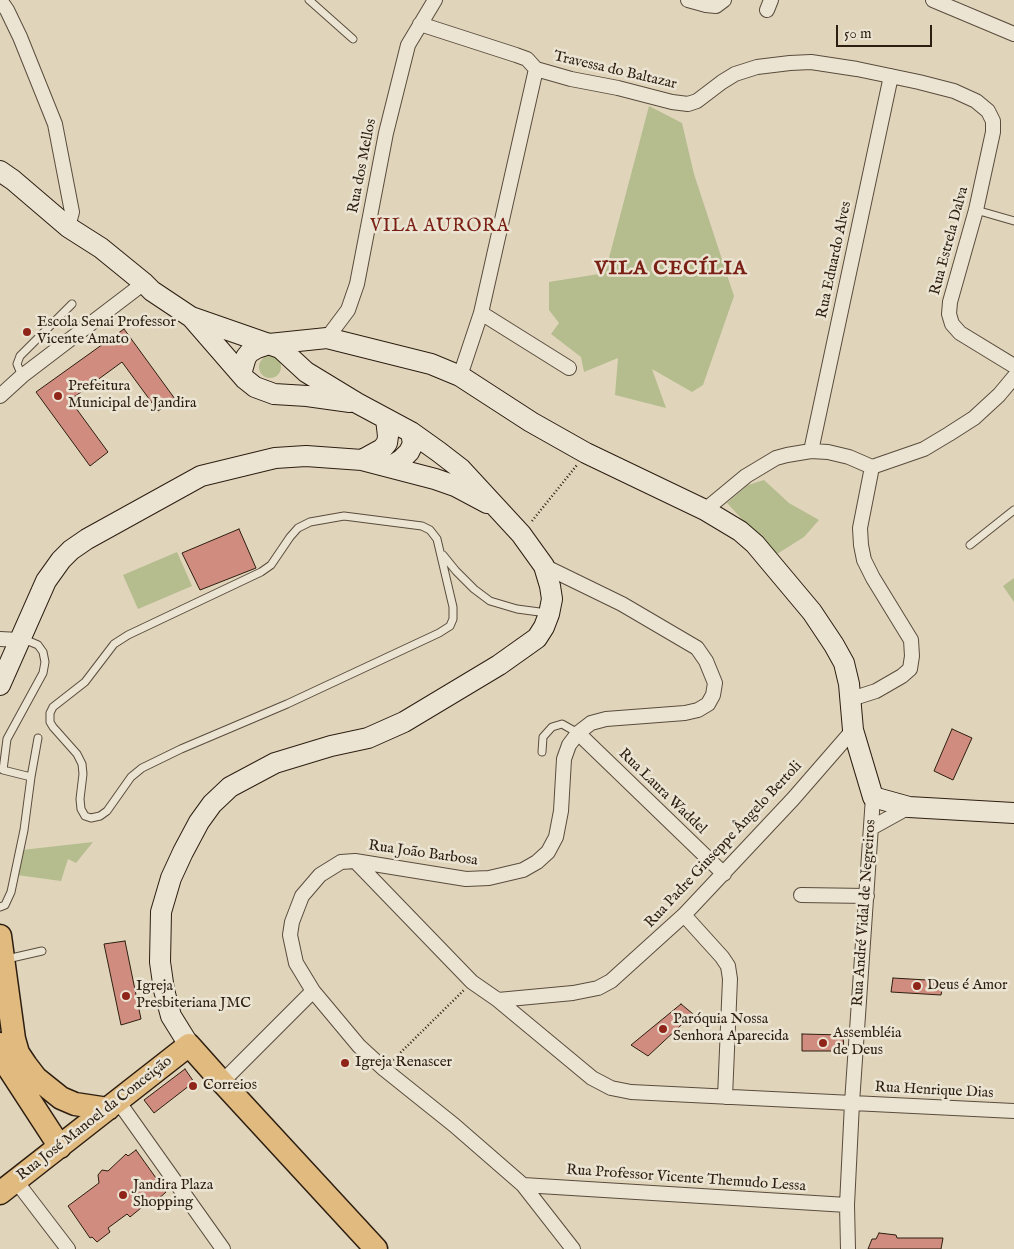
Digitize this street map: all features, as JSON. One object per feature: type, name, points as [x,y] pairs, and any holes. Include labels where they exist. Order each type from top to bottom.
[{"type":"main road","points":[[0,936],[14,1039],[18,1053],[36,1078],[61,1098],[75,1104],[113,1105]]},
{"type":"main road","points":[[0,1044],[8,1067],[60,1147]]},
{"type":"main road","points":[[189,1045],[376,1249]]},
{"type":"main road","name":"Rua José Manoel da Conceição","points":[[8,1187],[189,1045]]},
{"type":"street","points":[[0,0],[20,37],[55,124],[63,161],[70,220]]},
{"type":"street","name":"Rua dos Mellos","points":[[321,339],[348,310],[357,284],[399,74],[408,45],[436,0]]},
{"type":"street","points":[[688,0],[706,6],[720,3]]},
{"type":"street","points":[[933,0],[1014,34]]},
{"type":"street","name":"Travessa do Baltazar","points":[[420,24],[516,55],[526,60],[536,69],[672,102],[688,104],[697,101],[735,74],[757,67],[790,63],[828,65],[891,76],[954,91],[976,101],[988,111],[993,121]]},
{"type":"street","points":[[460,376],[481,312],[536,69]]},
{"type":"street","name":"Rua Eduardo Alves","points":[[811,451],[891,76]]},
{"type":"street","name":"Rua Estrela Dalva","points":[[993,121],[993,132],[976,210],[950,302],[949,314],[952,324],[960,333],[1014,366]]},
{"type":"street","points":[[0,155],[20,169],[70,220],[152,291],[191,317],[280,348],[300,366],[357,403],[411,432],[461,469],[521,534],[544,566],[550,586],[552,598],[544,627],[537,638],[525,647],[404,722],[368,738],[331,746],[275,763],[230,787],[212,804],[199,822],[183,852],[171,878],[161,912],[160,962],[164,990],[171,1016],[189,1045]]},
{"type":"street","points":[[0,171],[70,220]]},
{"type":"street","points":[[0,396],[22,376],[144,283]]},
{"type":"street","points":[[481,312],[569,368]]},
{"type":"street","points":[[191,317],[241,374],[255,387],[274,394],[307,396],[357,403]]},
{"type":"street","points":[[274,394],[288,385],[321,339]]},
{"type":"street","name":"Rua André Vidal de Negreiros","points":[[269,344],[321,339],[416,359],[460,376],[531,422],[586,453],[705,510],[740,531],[755,544],[812,612],[834,645],[844,663],[851,700],[852,730],[873,797],[852,1103],[848,1249]]},
{"type":"street","points":[[241,374],[246,357],[250,352],[269,344]]},
{"type":"street","points":[[705,510],[746,476],[776,458],[811,451],[828,452],[849,457],[872,467],[924,449],[974,418],[1014,377]]},
{"type":"street","points":[[362,460],[382,449],[386,443],[388,436],[386,419]]},
{"type":"street","points":[[390,466],[401,460],[409,452],[413,444],[411,432]]},
{"type":"street","points":[[0,685],[9,640],[61,560],[87,539],[201,476],[275,458],[306,456],[362,460],[390,466],[455,486],[495,508]]},
{"type":"street","points":[[851,700],[876,690],[902,676],[910,668],[912,656],[911,640],[864,560],[860,528],[872,467]]},
{"type":"street","points":[[544,566],[622,604],[697,648],[706,661],[715,684],[713,695],[708,704],[698,710],[685,713],[606,719],[591,723],[578,733]]},
{"type":"street","name":"Rua Padre Giuseppe Ângelo Bertoli","points":[[498,1000],[573,993],[598,988],[611,982],[684,915],[724,874],[852,730]]},
{"type":"street","name":"Rua João Barbosa","points":[[573,1249],[523,1185],[359,1046],[313,991],[296,964],[290,935],[292,922],[302,896],[320,875],[341,862],[355,861],[466,879],[490,878],[523,870],[537,862],[548,852],[556,837],[561,811],[564,759],[569,745],[578,733]]},
{"type":"street","name":"Rua Laura Waddel","points":[[578,733],[724,874]]},
{"type":"street","points":[[873,797],[909,807],[1014,813]]},
{"type":"street","points":[[871,828],[909,807]]},
{"type":"street","name":"Rua Henrique Dias","points":[[355,861],[472,982],[498,1000],[592,1078],[611,1088],[631,1092],[1014,1111]]},
{"type":"street","points":[[801,895],[867,896]]},
{"type":"street","points":[[684,915],[728,966],[730,979],[725,1097]]},
{"type":"street","points":[[222,1082],[313,991]]},
{"type":"street","points":[[113,1105],[223,1249]]},
{"type":"street","name":"Rua Professor Vicente Themudo Lessa","points":[[523,1185],[848,1205]]},
{"type":"street","points":[[8,1187],[68,1249]]},
{"type":"lane","points":[[309,0],[353,39]]},
{"type":"lane","points":[[976,210],[1014,221]]},
{"type":"lane","points":[[22,376],[17,364],[20,356],[72,304]]},
{"type":"lane","points":[[970,545],[1014,510]]},
{"type":"lane","points":[[441,552],[453,607],[453,619],[450,626],[439,633],[287,704],[181,749],[142,768],[131,777],[107,811],[100,816],[91,818],[85,816],[81,809],[80,799],[83,774],[82,764],[77,754],[53,728],[50,722],[50,713],[53,707],[85,682],[114,644],[128,634],[261,572],[271,565],[290,536],[298,528],[310,522],[344,516],[422,526],[430,530],[437,539],[441,552],[462,577],[490,601],[549,614]]},
{"type":"lane","points":[[9,640],[31,642],[38,646],[43,652],[45,662],[43,673],[7,739],[3,770],[31,777]]},
{"type":"lane","points":[[542,752],[543,737],[552,727],[562,724],[578,733]]},
{"type":"lane","points":[[0,907],[5,905],[11,892],[24,830],[38,738]]},
{"type":"lane","points":[[4,960],[42,951]]},
{"type":"path","points":[[521,534],[586,453]]},
{"type":"path","points":[[384,1069],[472,982]]},
{"type":"green space","points":[[649,106],[682,123],[694,174],[734,296],[703,385],[692,392],[652,369],[666,408],[615,395],[618,358],[584,372],[581,357],[551,334],[559,323],[549,310],[549,282],[605,273]]},
{"type":"green space","points":[[270,356],[278,359],[281,367],[278,375],[270,378],[262,375],[259,367],[262,359]]},
{"type":"green space","points":[[764,480],[789,503],[819,520],[804,537],[777,554],[727,503],[748,485]]},
{"type":"green space","points":[[177,552],[192,586],[138,609],[123,575]]},
{"type":"green space","points":[[1014,578],[1014,602],[1003,586]]},
{"type":"green space","points":[[93,842],[76,863],[68,859],[61,881],[17,875],[22,850]]},
{"type":"building","name":"Prefeitura Municipal de Jandira","points":[[124,329],[175,399],[158,411],[122,362],[70,400],[108,452],[90,466],[36,392]]},
{"type":"building","points":[[239,529],[256,568],[200,590],[182,553]]},
{"type":"building","points":[[952,729],[972,738],[953,780],[934,771]]},
{"type":"building","name":"Igreja Presbiteriana JMC","points":[[125,941],[141,1019],[121,1025],[104,944]]},
{"type":"building","name":"Deus é Amor","points":[[893,978],[944,981],[941,995],[891,992]]},
{"type":"building","name":"Paróquia Nossa Senhora Aparecida","points":[[681,1004],[693,1014],[648,1056],[631,1045]]},
{"type":"building","name":"Assembléia de Deus","points":[[802,1034],[843,1035],[844,1051],[802,1051]]},
{"type":"building","points":[[185,1069],[194,1082],[154,1113],[144,1100]]},
{"type":"building","name":"Jandira Plaza Shopping","points":[[136,1150],[166,1192],[155,1202],[152,1199],[130,1217],[127,1214],[108,1228],[110,1232],[97,1242],[92,1237],[90,1238],[68,1206],[99,1183],[98,1175],[102,1170],[108,1171],[126,1154],[128,1156]]},
{"type":"building","points":[[879,1233],[896,1235],[897,1238],[943,1238],[941,1249],[868,1249],[872,1239],[876,1239]]},
{"type":"place","name":"Escola Senai Professor Vicente Amato","points":[[27,332]]},
{"type":"place","name":"Prefeitura Municipal de Jandira","points":[[58,396]]},
{"type":"place","name":"Deus é Amor","points":[[917,986]]},
{"type":"place","name":"Igreja Presbiteriana JMC","points":[[126,996]]},
{"type":"place","name":"Paróquia Nossa Senhora Aparecida","points":[[663,1029]]},
{"type":"place","name":"Assembléia de Deus","points":[[823,1043]]},
{"type":"place","name":"Igreja Renascer","points":[[345,1063]]},
{"type":"place","name":"Correios","points":[[193,1086]]},
{"type":"place","name":"Jandira Plaza Shopping","points":[[123,1195]]},
{"type":"district","name":"VILA AURORA","points":[[440,227]]},
{"type":"district","name":"VILA CECÍLIA","points":[[671,270]]}]
